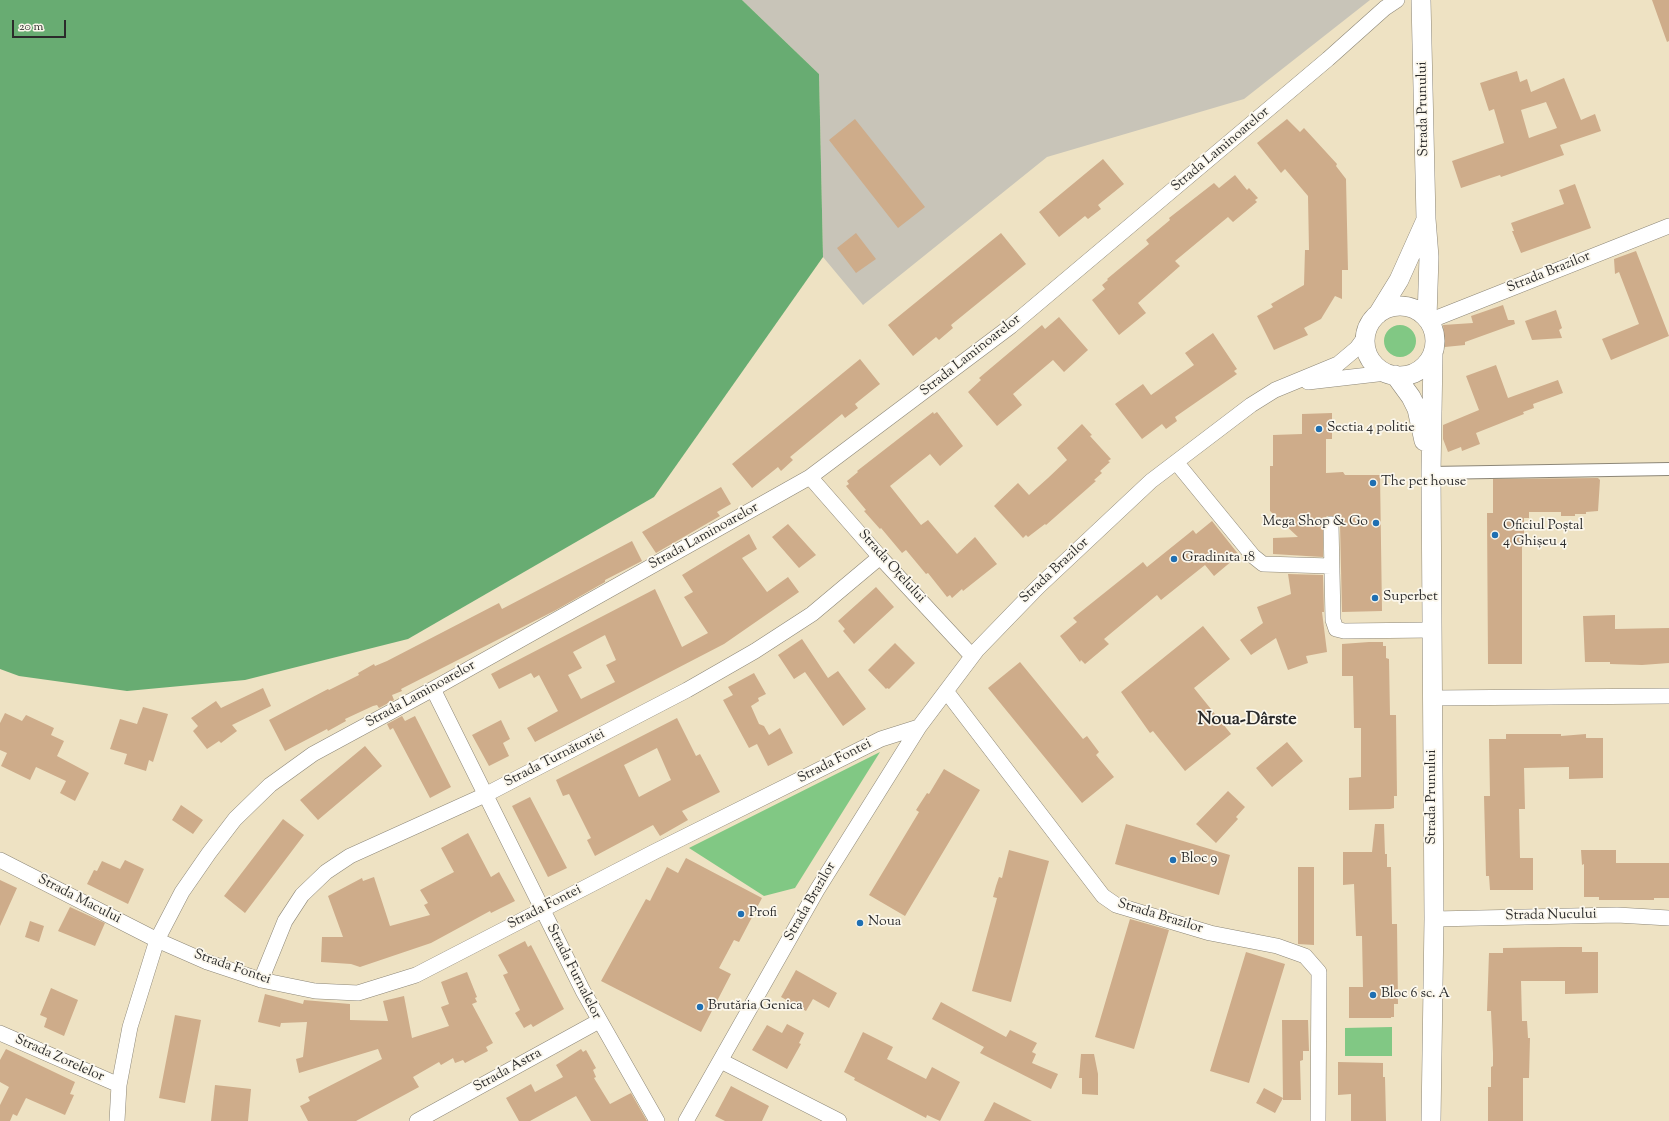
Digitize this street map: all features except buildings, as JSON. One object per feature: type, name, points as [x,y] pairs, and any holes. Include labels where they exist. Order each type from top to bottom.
[{"type":"street","name":"Strada Laminoarelor","points":[[117,1121],[119,1086],[130,1027],[157,940],[182,892],[209,853],[235,819],[270,785],[313,754],[433,689],[810,477],[1011,326],[1328,59],[1385,8],[1397,0]]},
{"type":"street","name":"Strada Prunului","points":[[1421,0],[1426,219],[1429,257],[1428,319]]},
{"type":"street","name":"Strada Prunului","points":[[1378,314],[1400,280],[1426,219]]},
{"type":"street","name":"Strada Brazilor","points":[[1428,319],[1669,226]]},
{"type":"street","points":[[1398,306],[1409,307],[1419,311],[1428,319],[1435,337],[1433,354],[1428,362],[1418,371],[1404,376],[1390,374],[1377,367],[1370,358],[1366,348],[1365,337],[1369,324],[1378,314],[1387,308],[1398,306]]},
{"type":"street","name":"Strada Brazilor","points":[[686,1121],[816,890],[919,727],[972,656],[1000,624],[1151,481],[1251,404],[1275,390],[1338,364],[1357,348],[1365,337]]},
{"type":"street","name":"Strada Prunului","points":[[1430,1121],[1434,919],[1431,473],[1433,354]]},
{"type":"street","name":"Strada Prunului","points":[[1390,374],[1411,397],[1417,409],[1431,473]]},
{"type":"street","name":"Strada Brazilor","points":[[1289,384],[1390,374]]},
{"type":"street","points":[[1176,462],[1253,556],[1263,564],[1331,566]]},
{"type":"street","points":[[1431,473],[1669,469]]},
{"type":"street","name":"Strada Oțelului","points":[[810,477],[880,557],[972,656]]},
{"type":"street","points":[[1331,524],[1333,620],[1336,629],[1344,631],[1432,630]]},
{"type":"street","name":"Strada Turnătoriei","points":[[261,980],[285,921],[302,895],[326,872],[350,856],[485,795],[619,726],[755,650],[812,614],[880,557]]},
{"type":"street","name":"Strada Furnalelor","points":[[433,689],[598,1021],[657,1121]]},
{"type":"street","name":"Strada Brazilor","points":[[946,691],[1103,896],[1116,905],[1210,933],[1277,946],[1305,956],[1319,972],[1318,1121]]},
{"type":"street","points":[[1433,698],[1669,696]]},
{"type":"street","name":"Strada Fontei","points":[[157,940],[207,962],[261,980],[314,991],[358,992],[416,975],[881,739],[919,727]]},
{"type":"street","name":"Strada Macului","points":[[0,860],[157,940]]},
{"type":"street","name":"Strada Nucului","points":[[1434,919],[1617,915],[1669,918]]},
{"type":"street","name":"Strada Astra","points":[[417,1121],[598,1021]]},
{"type":"street","name":"Strada Zorelelor","points":[[0,1033],[119,1086]]},
{"type":"street","points":[[721,1061],[839,1121]]},
{"type":"shaded area","points":[[742,0],[1370,0],[1244,99],[1047,157],[863,305],[823,257],[819,74]]},
{"type":"green space","points":[[0,0],[742,0],[819,74],[823,257],[654,497],[408,639],[245,680],[127,691],[19,676],[0,669]]},
{"type":"green space","points":[[1400,325],[1411,330],[1416,341],[1411,352],[1400,357],[1389,352],[1384,341],[1389,330]]},
{"type":"green space","points":[[880,752],[795,888],[764,896],[689,848]]},
{"type":"green space","points":[[1392,1027],[1392,1056],[1345,1056],[1345,1028]]},
{"type":"place","name":"Sectia 4 politie","points":[[1319,429]]},
{"type":"place","name":"The pet house","points":[[1373,483]]},
{"type":"place","name":"Mega Shop & Go","points":[[1376,523]]},
{"type":"place","name":"Oficiul Poștal 4 Ghișeu 4","points":[[1495,535]]},
{"type":"place","name":"Gradinita 18","points":[[1174,559]]},
{"type":"place","name":"Superbet","points":[[1375,598]]},
{"type":"place","name":"Bloc 9","points":[[1173,860]]},
{"type":"place","name":"Profi","points":[[741,914]]},
{"type":"place","name":"Noua","points":[[860,923]]},
{"type":"place","name":"Bloc 6 sc. A","points":[[1373,995]]},
{"type":"place","name":"Brutăria Genica","points":[[700,1007]]},
{"type":"district","name":"Noua-Dârste","points":[[1247,721]]}]
